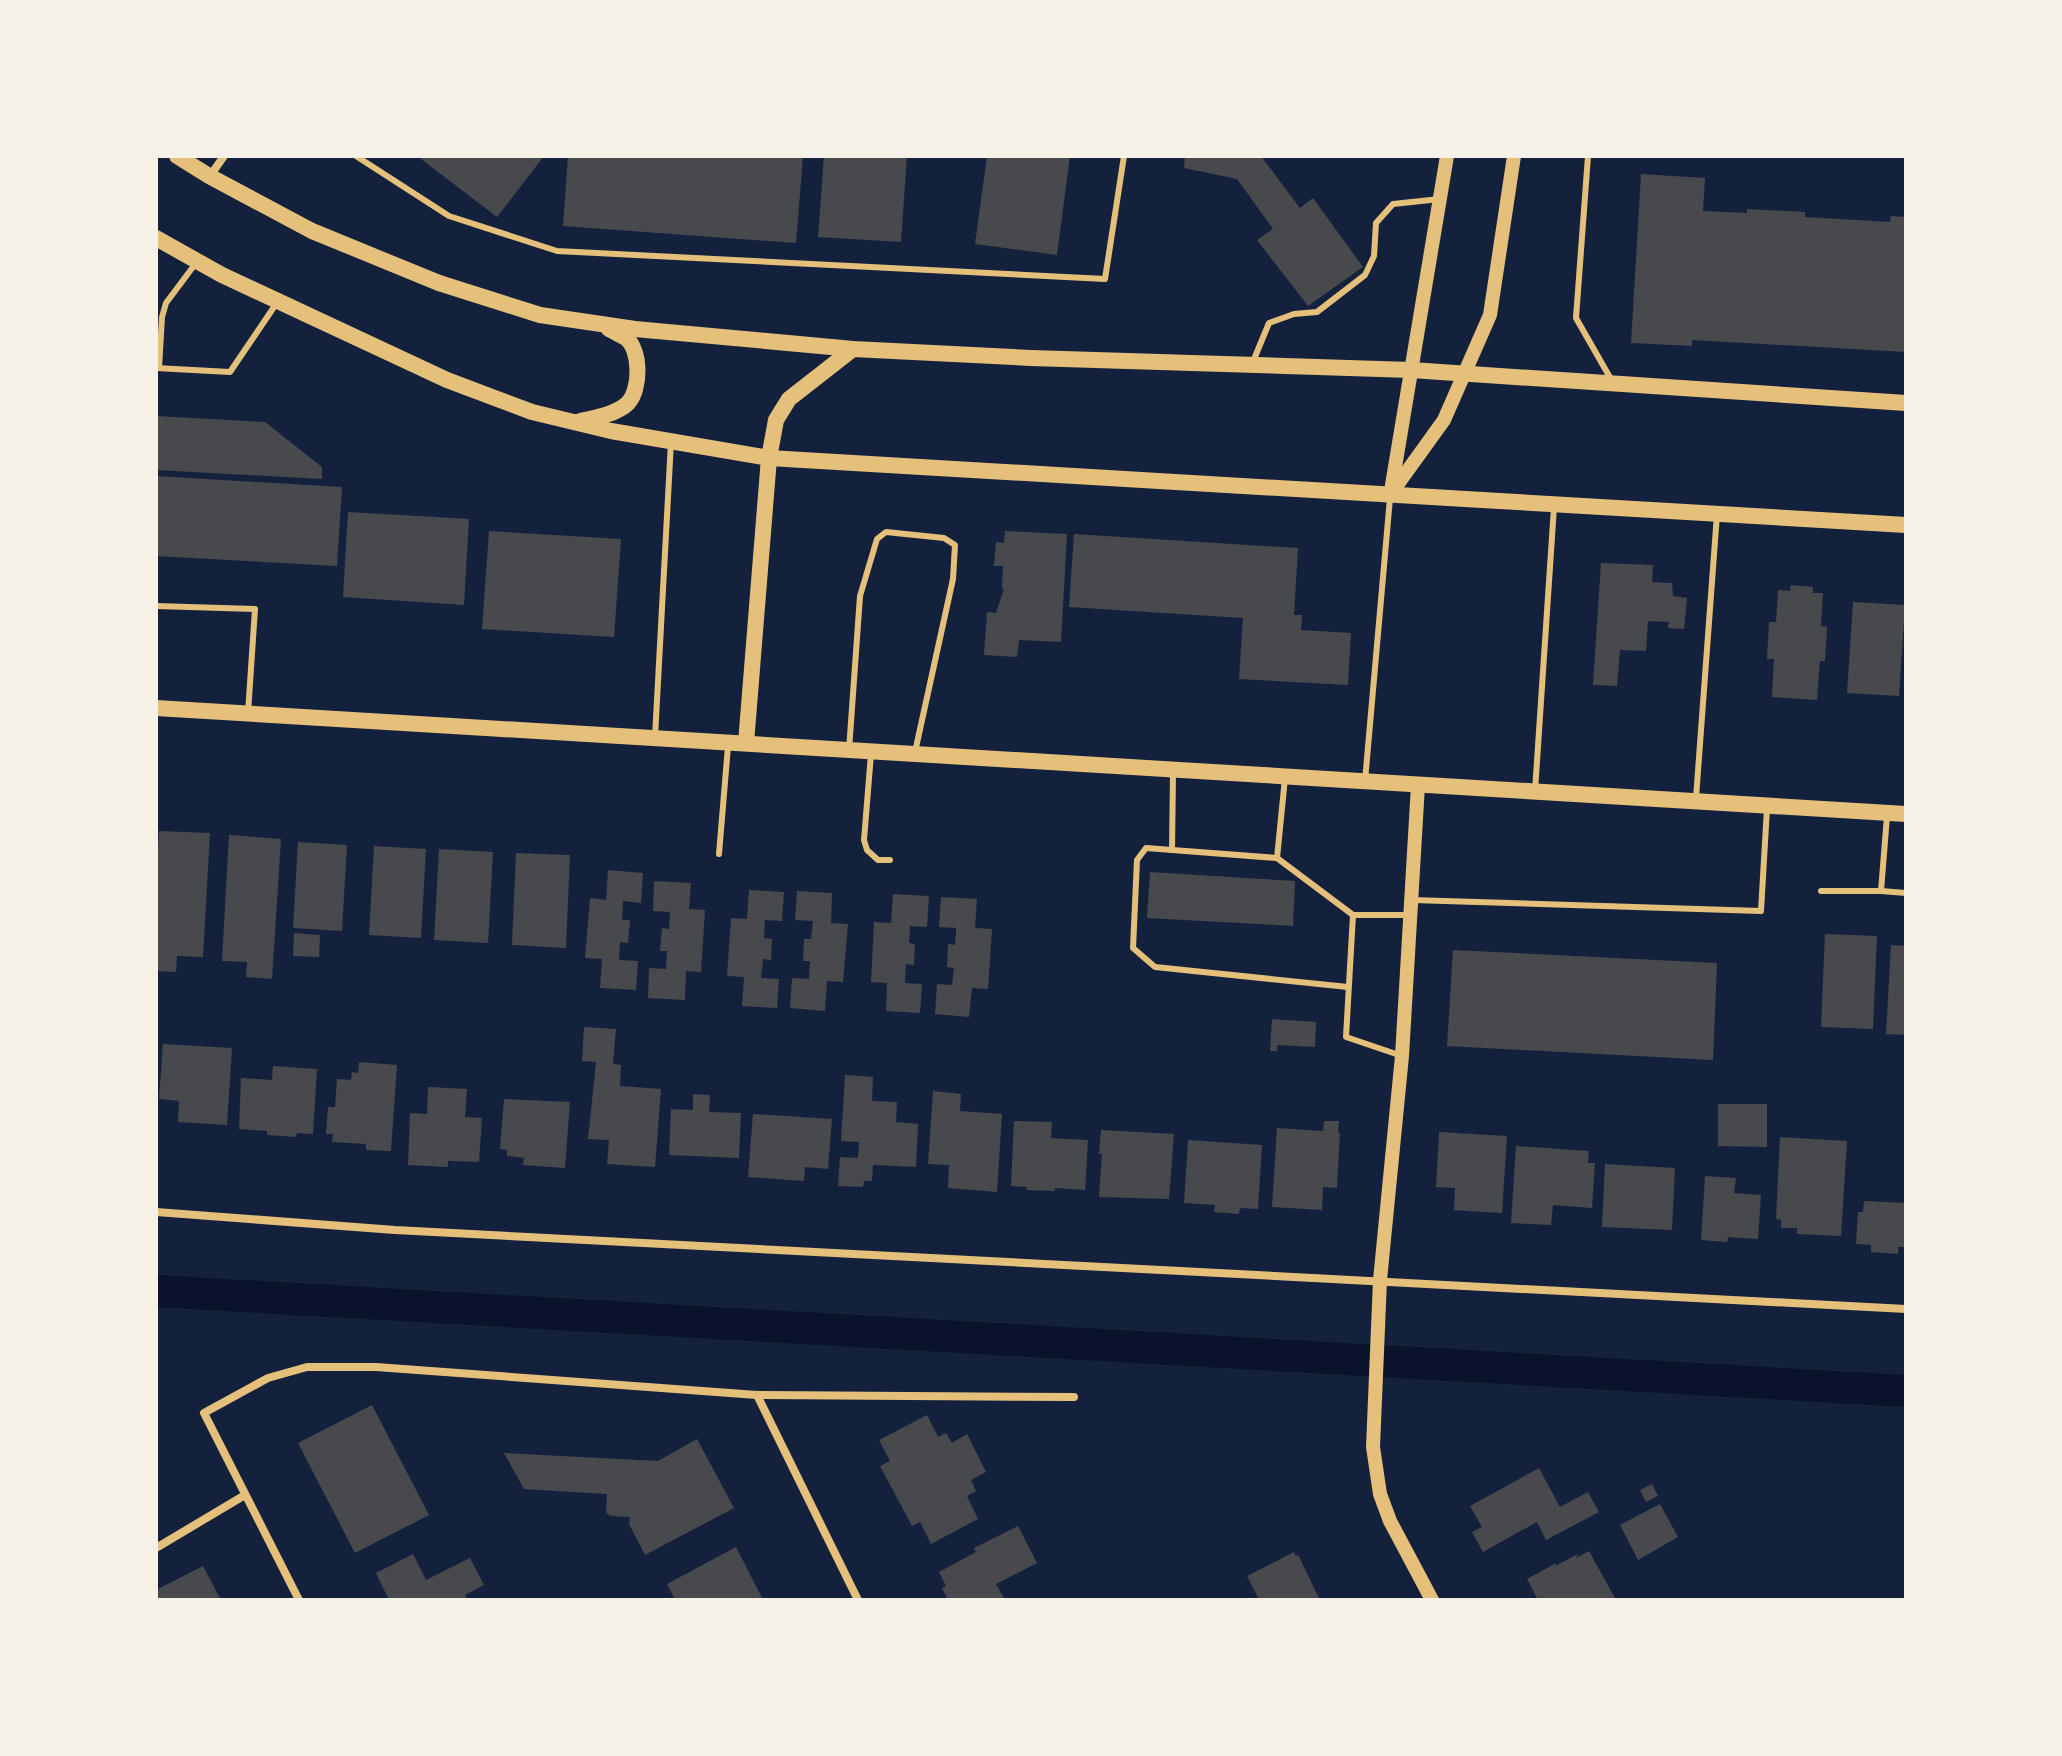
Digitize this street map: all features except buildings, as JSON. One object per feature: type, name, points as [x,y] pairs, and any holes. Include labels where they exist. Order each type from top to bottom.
[{"type":"main road","points":[[177,156],[312,231],[439,283],[540,315],[651,330],[853,349],[1411,370],[1906,403]]},
{"type":"main road","points":[[156,238],[278,301],[447,380],[532,412],[671,442],[769,458],[1906,525]]},
{"type":"main road","points":[[575,422],[606,416],[628,403],[638,381],[636,356],[628,339],[596,323]]},
{"type":"main road","points":[[746,743],[769,458],[776,420],[789,399],[853,349]]},
{"type":"main road","points":[[156,708],[1906,814]]},
{"type":"street","points":[[209,176],[224,156]]},
{"type":"street","points":[[1390,495],[1447,156]]},
{"type":"street","points":[[1390,495],[1444,420],[1490,315],[1514,156]]},
{"type":"street","points":[[1418,785],[1402,1056],[1380,1280],[1373,1447],[1380,1494],[1390,1521],[1432,1600]]},
{"type":"street","points":[[156,1212],[395,1230],[1906,1309]]},
{"type":"street","points":[[299,1600],[204,1413],[268,1378],[307,1367],[376,1367],[757,1395],[1074,1397]]},
{"type":"street","points":[[757,1395],[858,1600]]},
{"type":"street","points":[[156,1548],[245,1495]]},
{"type":"lane","points":[[356,156],[449,216],[557,251],[1105,279],[1124,156]]},
{"type":"lane","points":[[1588,156],[1576,318],[1613,384]]},
{"type":"lane","points":[[1252,365],[1269,323],[1294,314],[1317,312],[1365,275],[1374,256],[1376,223],[1393,204],[1440,199]]},
{"type":"lane","points":[[198,261],[166,303],[158,368],[230,372],[278,301]]},
{"type":"lane","points":[[655,737],[671,442]]},
{"type":"lane","points":[[1365,781],[1390,495]]},
{"type":"lane","points":[[1535,791],[1554,505]]},
{"type":"lane","points":[[1696,801],[1717,514]]},
{"type":"lane","points":[[849,750],[860,596],[877,539],[886,532],[944,538],[955,545],[953,579],[915,753]]},
{"type":"lane","points":[[156,606],[255,609],[248,713]]},
{"type":"lane","points":[[719,854],[729,742]]},
{"type":"lane","points":[[871,751],[864,840],[867,850],[878,860],[890,860]]},
{"type":"lane","points":[[1172,850],[1173,769]]},
{"type":"lane","points":[[1277,858],[1285,776]]},
{"type":"lane","points":[[1348,987],[1155,967],[1133,948],[1137,860],[1146,848],[1277,858],[1353,915],[1411,908],[1761,911],[1767,805]]},
{"type":"lane","points":[[1881,891],[1887,813]]},
{"type":"lane","points":[[1821,891],[1906,893]]},
{"type":"lane","points":[[1353,915],[1346,1037],[1402,1056]]},
{"type":"waterway","points":[[156,1291],[1906,1391]]}]
